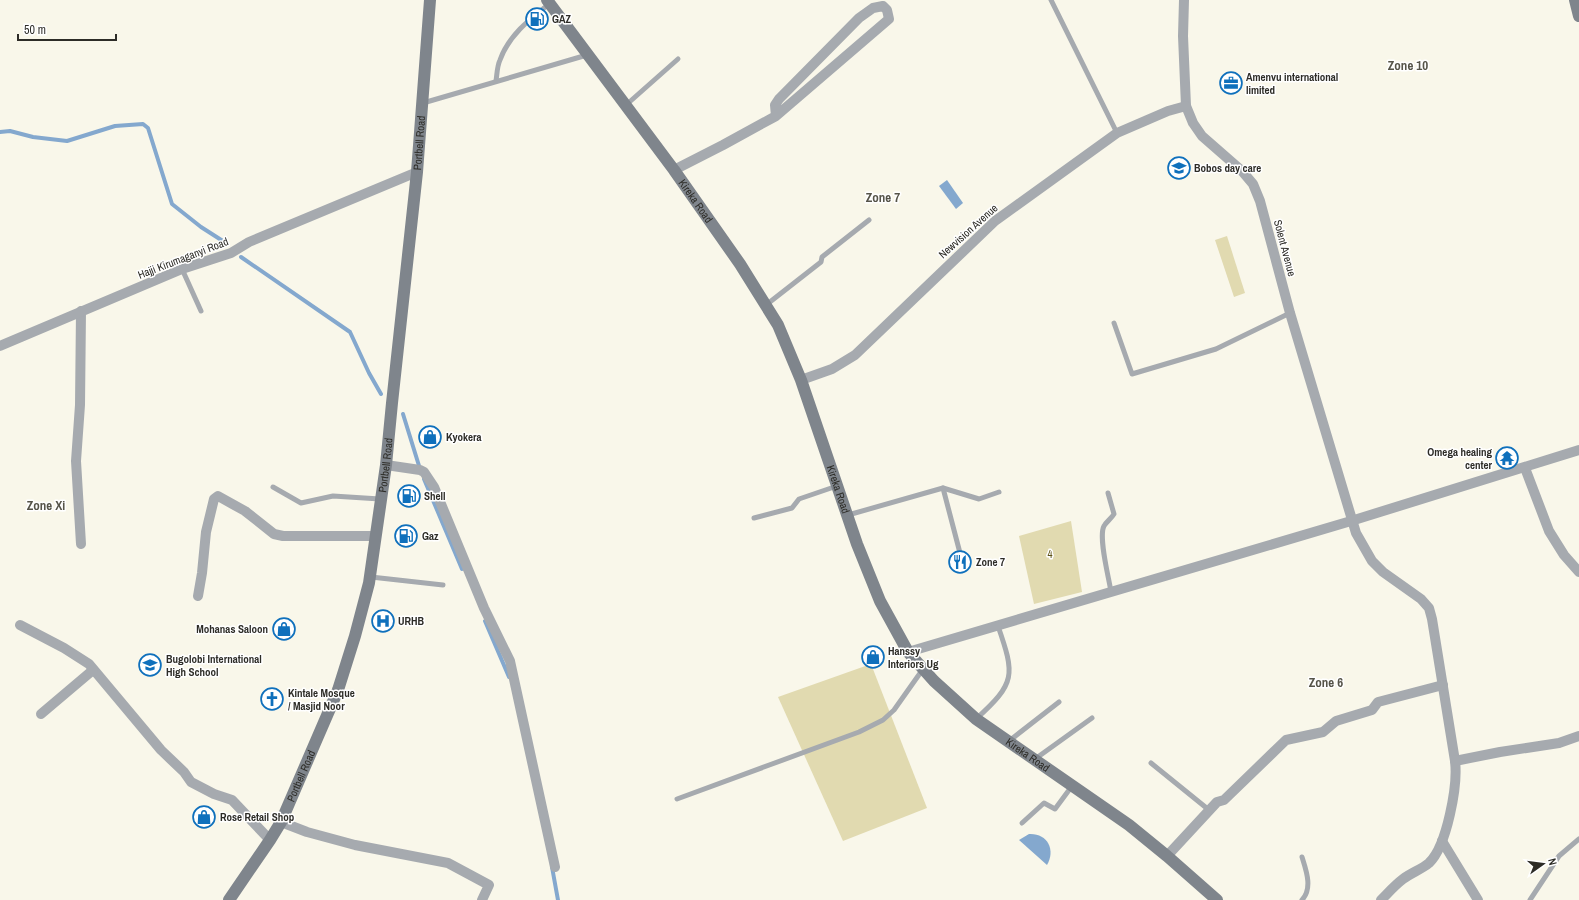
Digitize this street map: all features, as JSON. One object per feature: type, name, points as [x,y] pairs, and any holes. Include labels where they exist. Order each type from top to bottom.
[{"type":"main road","name":"Portbell Road","points":[[229,900],[281,822],[338,690],[355,636],[370,577],[386,465],[417,172],[430,0]]},
{"type":"main road","points":[[1575,0],[1579,16]]},
{"type":"main road","name":"Kireka Road","points":[[548,2],[674,170],[740,264],[778,325],[801,380],[846,515],[880,601],[908,652],[934,681],[976,719],[1129,825],[1168,856],[1217,900]]},
{"type":"street","name":"Solent Avenue","points":[[1184,0],[1183,36],[1186,106],[1193,123],[1202,136],[1242,171],[1252,184],[1260,201],[1290,312],[1352,521],[1364,549],[1372,561],[1384,572],[1421,599],[1429,608],[1432,619],[1457,772],[1455,790],[1442,840],[1437,853],[1428,863],[1403,879],[1381,900]]},
{"type":"street","points":[[674,170],[723,146],[776,116],[889,19],[887,10],[883,6],[873,8],[859,18],[778,99],[775,105],[776,116]]},
{"type":"street","points":[[832,46],[843,59]]},
{"type":"street","name":"Newvision Avenue","points":[[801,380],[832,369],[855,355],[994,221],[1117,133],[1168,111],[1186,106]]},
{"type":"street","name":"Hajji Kirumaganyi Road","points":[[0,346],[182,269],[231,253],[249,242],[417,172]]},
{"type":"street","points":[[81,311],[80,405],[76,461],[81,544]]},
{"type":"street","points":[[908,652],[1352,521],[1579,450]]},
{"type":"street","points":[[386,465],[420,470],[424,472],[434,487],[484,608],[510,661],[555,867]]},
{"type":"street","points":[[1525,468],[1549,531],[1564,555],[1579,572]]},
{"type":"street","points":[[198,596],[206,532],[214,499],[218,496],[240,508],[274,534],[283,536],[376,536]]},
{"type":"street","points":[[20,626],[64,648],[89,664],[92,670],[161,750],[184,772],[191,782],[214,794],[232,800],[270,840]]},
{"type":"street","points":[[41,714],[92,670]]},
{"type":"street","points":[[1168,856],[1217,802],[1224,800],[1286,740],[1323,732],[1336,722],[1372,710],[1378,702],[1443,685]]},
{"type":"street","points":[[1455,761],[1559,743],[1579,736]]},
{"type":"street","points":[[281,822],[308,832],[355,845],[448,863],[489,885],[482,900]]},
{"type":"street","points":[[1442,840],[1478,900]]},
{"type":"lane","points":[[1051,0],[1117,133]]},
{"type":"lane","points":[[496,82],[500,60],[513,36],[548,2]]},
{"type":"lane","points":[[423,103],[588,55]]},
{"type":"lane","points":[[626,105],[678,59]]},
{"type":"lane","points":[[766,305],[820,262],[822,257],[869,220]]},
{"type":"lane","points":[[182,269],[201,312]]},
{"type":"lane","points":[[1114,323],[1132,374],[1216,349],[1290,312]]},
{"type":"lane","points":[[754,518],[792,508],[799,499],[837,486]]},
{"type":"lane","points":[[272,487],[301,503],[333,496],[381,499]]},
{"type":"lane","points":[[943,488],[960,552]]},
{"type":"lane","points":[[846,515],[943,488],[979,499],[999,492]]},
{"type":"lane","points":[[1108,493],[1114,514],[1110,521],[1104,525],[1101,535],[1111,593]]},
{"type":"lane","points":[[370,577],[444,585]]},
{"type":"lane","points":[[976,719],[997,700],[1008,681],[1010,666],[998,626]]},
{"type":"lane","points":[[677,799],[859,732],[883,720],[894,710],[923,669]]},
{"type":"lane","points":[[1008,742],[1059,702]]},
{"type":"lane","points":[[1034,760],[1092,718]]},
{"type":"lane","points":[[1150,763],[1209,810]]},
{"type":"lane","points":[[1022,823],[1044,803],[1055,809],[1072,786]]},
{"type":"lane","points":[[1530,900],[1559,856],[1579,840]]},
{"type":"lane","points":[[1302,857],[1308,887],[1302,900]]},
{"type":"green space","points":[[1227,236],[1245,293],[1234,297],[1215,240]]},
{"type":"green space","name":"4","points":[[1071,521],[1082,592],[1034,604],[1019,536]]},
{"type":"green space","points":[[871,664],[927,808],[843,841],[778,697]]},
{"type":"water","points":[[947,180],[963,203],[956,209],[939,186]]},
{"type":"water","points":[[1029,834],[1041,836],[1048,843],[1051,853],[1047,865],[1019,840]]},
{"type":"waterway","points":[[0,132],[10,131],[33,137],[67,141],[115,126],[143,124],[148,128],[172,204],[201,227],[226,243]]},
{"type":"waterway","points":[[241,257],[350,332],[369,373],[381,394]]},
{"type":"waterway","points":[[403,414],[420,469]]},
{"type":"waterway","points":[[424,479],[462,569]]},
{"type":"waterway","points":[[485,621],[509,677]]},
{"type":"waterway","points":[[552,867],[558,900]]},
{"type":"place","name":"GAZ","points":[[537,19]]},
{"type":"place","name":"Amenvu international limited","points":[[1231,83]]},
{"type":"place","name":"Bobos day care","points":[[1179,168]]},
{"type":"place","name":"Kyokera","points":[[430,437]]},
{"type":"place","name":"Omega healing center","points":[[1507,458]]},
{"type":"place","name":"Shell","points":[[409,496]]},
{"type":"place","name":"Gaz","points":[[406,536]]},
{"type":"place","name":"Zone 7","points":[[960,562]]},
{"type":"place","name":"URHB","points":[[383,621]]},
{"type":"place","name":"Mohanas Saloon","points":[[284,629]]},
{"type":"place","name":"Hanssy Interiors Ug","points":[[873,657]]},
{"type":"place","name":"Bugolobi International High School","points":[[150,665]]},
{"type":"place","name":"Kintale Mosque / Masjid Noor","points":[[272,699]]},
{"type":"place","name":"Rose Retail Shop","points":[[204,817]]},
{"type":"district","name":"Zone 10","points":[[1408,65]]},
{"type":"district","name":"Zone 7","points":[[883,197]]},
{"type":"district","name":"Zone Xi","points":[[46,505]]},
{"type":"district","name":"Zone 6","points":[[1326,682]]}]
